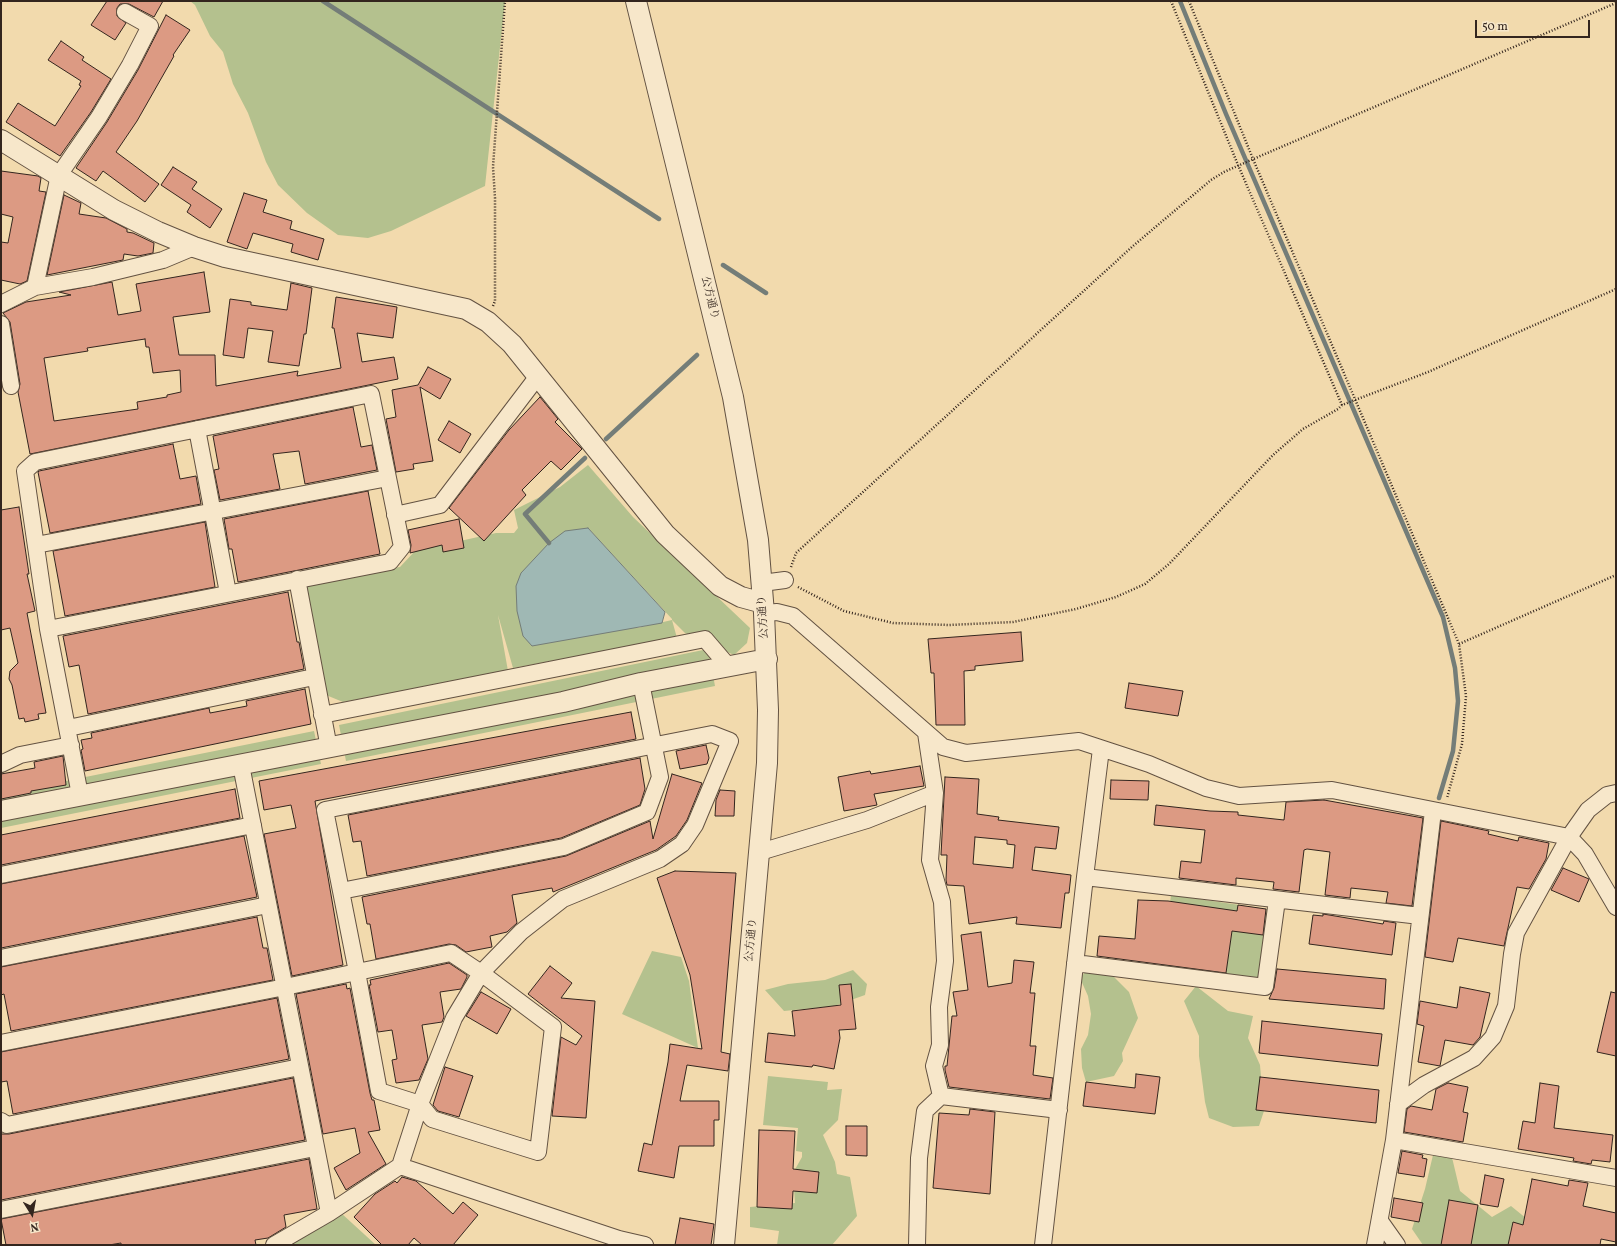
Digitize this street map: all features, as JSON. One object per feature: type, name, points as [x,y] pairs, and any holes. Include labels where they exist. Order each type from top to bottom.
[{"type":"street","name":"公方通り","points":[[636,1],[733,397],[758,540],[764,608],[767,659],[767,763],[724,1245]]},
{"type":"street","points":[[34,287],[59,175],[111,97],[130,65],[150,26],[125,12]]},
{"type":"street","points":[[1,140],[114,210],[158,232],[194,247],[225,257],[276,269],[466,308],[488,322],[512,344],[665,534],[720,586],[764,608],[793,616],[943,747],[966,753],[1079,742],[1149,764],[1206,788],[1238,796],[1332,790],[1569,837],[1585,854],[1616,907]]},
{"type":"street","points":[[1,304],[34,287],[93,277],[163,260],[194,247]]},
{"type":"street","points":[[1,324],[11,386]]},
{"type":"street","points":[[395,515],[440,505],[538,376]]},
{"type":"street","points":[[48,629],[390,562],[402,547],[371,394],[35,462],[25,471],[48,629],[80,795]]},
{"type":"street","points":[[197,429],[214,511],[228,593]]},
{"type":"street","points":[[36,544],[388,478]]},
{"type":"street","points":[[297,580],[314,677],[329,748]]},
{"type":"street","points":[[762,582],[786,580]]},
{"type":"street","points":[[322,715],[705,639],[729,666]]},
{"type":"street","points":[[1,811],[241,766],[564,702],[641,683],[767,659]]},
{"type":"street","points":[[68,728],[314,677]]},
{"type":"street","points":[[341,891],[564,847],[647,812],[660,777],[641,683]]},
{"type":"street","points":[[926,733],[935,793],[930,860],[942,902],[945,961],[939,1007],[940,1045],[934,1066],[941,1096]]},
{"type":"street","points":[[1,1043],[285,987],[357,972],[452,953],[480,973],[553,1027],[538,1152],[432,1119],[420,1104],[379,1091],[357,972],[326,810],[712,734],[730,741],[695,825],[682,844],[660,859],[563,899],[521,932],[480,973],[454,1018],[420,1104],[400,1166],[329,1213],[274,1245]]},
{"type":"street","points":[[1,764],[20,755],[71,745]]},
{"type":"street","points":[[1043,1245],[1101,749]]},
{"type":"street","points":[[241,766],[329,1213]]},
{"type":"street","points":[[760,852],[867,820],[935,793]]},
{"type":"street","points":[[1398,1104],[1424,1085],[1474,1058],[1493,1037],[1506,1006],[1516,933],[1569,837],[1588,810],[1607,795],[1616,793]]},
{"type":"street","points":[[1376,1245],[1394,1140],[1420,916],[1438,811]]},
{"type":"street","points":[[1,875],[253,825]]},
{"type":"street","points":[[1085,878],[1420,916]]},
{"type":"street","points":[[1075,963],[1265,987],[1277,900]]},
{"type":"street","points":[[1,958],[268,905]]},
{"type":"street","points":[[1,1121],[7,1125],[300,1067]]},
{"type":"street","points":[[917,1245],[919,1158],[925,1111],[941,1096],[1059,1110]]},
{"type":"street","points":[[1394,1140],[1616,1178]]},
{"type":"street","points":[[1,1210],[315,1148]]},
{"type":"street","points":[[400,1166],[620,1239],[645,1245]]},
{"type":"street","points":[[1380,1221],[1397,1245]]},
{"type":"path","points":[[488,322],[495,301],[495,198],[493,167],[505,1]]},
{"type":"path","points":[[1171,1],[1342,405]]},
{"type":"path","points":[[1190,1],[1252,159],[1356,399],[1459,644],[1466,696],[1462,744],[1438,811]]},
{"type":"path","points":[[1616,3],[1252,159],[1211,180],[1133,246],[796,553],[786,580],[844,611],[893,622],[921,624],[948,625],[1013,622],[1076,610],[1116,597],[1145,584],[1169,564],[1272,455],[1303,429],[1338,409],[1342,405],[1428,372],[1616,289]]},
{"type":"path","points":[[1459,644],[1616,575]]},
{"type":"green space","points":[[190,1],[505,1],[485,186],[391,231],[368,238],[338,235],[307,213],[278,185],[266,162],[248,113],[233,84],[223,52],[210,36],[195,5]]},
{"type":"green space","points":[[588,465],[633,517],[750,628],[747,643],[734,655],[685,633],[672,620],[677,638],[513,668],[498,615],[508,671],[343,702],[326,695],[304,584],[400,567],[415,551],[496,533],[514,533],[518,528],[514,510],[560,487]],"holes":[[[588,528],[672,619],[637,628]]]},
{"type":"green space","points":[[708,649],[715,686],[346,761],[339,725]]},
{"type":"green space","points":[[314,731],[321,764],[1,828],[1,794]]},
{"type":"green space","points":[[1171,895],[1267,909],[1258,980],[1162,967]]},
{"type":"green space","points":[[652,951],[681,957],[689,981],[698,1048],[622,1014]]},
{"type":"green space","points":[[1089,968],[1107,970],[1129,992],[1138,1018],[1122,1053],[1123,1061],[1114,1076],[1086,1082],[1082,1068],[1081,1049],[1088,1035],[1091,1014],[1088,996],[1080,978]]},
{"type":"green space","points":[[853,970],[867,984],[865,995],[834,1006],[784,1011],[765,990],[788,984],[825,980]]},
{"type":"green space","points":[[1196,986],[1228,1011],[1253,1016],[1248,1038],[1260,1065],[1264,1111],[1259,1126],[1233,1127],[1209,1118],[1205,1102],[1199,1056],[1199,1036],[1184,1001]]},
{"type":"green space","points":[[768,1076],[828,1082],[827,1090],[842,1089],[838,1120],[823,1135],[835,1162],[837,1174],[850,1177],[857,1216],[832,1245],[777,1245],[779,1231],[750,1227],[750,1207],[795,1203],[793,1173],[802,1157],[802,1152],[796,1151],[798,1128],[763,1125]]},
{"type":"green space","points":[[1450,1149],[1460,1191],[1492,1217],[1511,1206],[1559,1245],[1423,1245],[1412,1229],[1425,1189],[1433,1155]]},
{"type":"green space","points":[[341,1213],[376,1245],[290,1245]]},
{"type":"water","points":[[588,528],[665,612],[662,623],[532,646],[523,636],[517,611],[516,586],[521,573],[549,543],[565,531]]},
{"type":"building","points":[[107,1],[163,1],[154,17],[129,4],[120,4],[117,8],[117,16],[126,23],[115,40],[91,25]]},
{"type":"building","points":[[166,15],[190,30],[173,55],[174,56],[137,121],[116,152],[159,184],[145,202],[103,171],[96,181],[76,168],[107,122],[138,70]]},
{"type":"building","points":[[61,41],[84,57],[82,60],[111,79],[91,112],[60,156],[6,122],[18,103],[55,126],[81,86],[79,85],[81,81],[48,60]]},
{"type":"building","points":[[173,167],[197,182],[192,189],[222,209],[210,228],[187,212],[191,205],[161,185]]},
{"type":"building","points":[[1,171],[38,176],[41,178],[39,191],[46,192],[27,281],[20,284],[1,280],[1,242],[8,243],[13,217],[1,214]]},
{"type":"building","points":[[244,193],[267,200],[263,212],[292,221],[290,229],[324,239],[318,260],[291,252],[293,244],[253,233],[247,249],[227,242]]},
{"type":"building","points":[[64,195],[81,203],[79,214],[106,218],[127,229],[127,232],[133,233],[154,243],[153,253],[138,256],[124,254],[123,260],[47,275]]},
{"type":"building","points":[[204,272],[210,312],[173,317],[179,355],[215,355],[216,386],[298,371],[297,376],[341,368],[334,328],[332,328],[336,297],[397,307],[393,338],[357,333],[362,362],[394,357],[398,379],[30,454],[18,392],[20,384],[10,322],[3,313],[26,302],[71,295],[59,292],[112,282],[118,315],[141,311],[136,284]],"holes":[[[145,339],[146,347],[149,347],[153,373],[180,370],[181,392],[167,395],[167,397],[137,402],[138,409],[54,421],[44,358],[88,351],[87,348]]]},
{"type":"building","points":[[291,283],[312,288],[306,334],[304,334],[299,366],[268,362],[273,331],[248,328],[244,358],[223,355],[230,299],[251,302],[251,305],[287,310]]},
{"type":"building","points":[[428,367],[451,379],[440,399],[420,387],[433,461],[413,464],[414,469],[396,472],[386,419],[396,417],[392,390],[418,385]]},
{"type":"building","points":[[540,397],[558,419],[555,422],[582,449],[561,470],[551,461],[522,490],[526,495],[484,541],[449,508],[509,430]]},
{"type":"building","points":[[353,407],[361,447],[372,445],[377,470],[305,484],[299,451],[273,454],[280,489],[220,500],[214,470],[219,469],[213,436]]},
{"type":"building","points":[[449,421],[471,434],[460,453],[438,440]]},
{"type":"building","points":[[173,444],[180,479],[196,476],[201,504],[50,533],[39,471]]},
{"type":"building","points":[[368,491],[380,554],[238,582],[232,549],[229,549],[224,519]]},
{"type":"building","points":[[19,507],[29,574],[27,574],[35,611],[27,613],[46,713],[38,714],[39,719],[25,722],[24,718],[19,719],[12,685],[9,679],[10,671],[18,663],[10,628],[1,630],[1,510]]},
{"type":"building","points":[[459,519],[464,548],[443,552],[442,545],[410,553],[411,545],[408,530]]},
{"type":"building","points":[[205,522],[215,587],[65,616],[53,551]]},
{"type":"building","points":[[288,592],[297,642],[299,642],[304,669],[88,714],[79,665],[69,667],[63,636]]},
{"type":"building","points":[[1021,632],[1023,661],[975,666],[975,670],[964,671],[965,725],[936,725],[934,673],[931,673],[928,639]]},
{"type":"building","points":[[1129,683],[1183,691],[1178,716],[1125,708]]},
{"type":"building","points":[[305,689],[311,724],[85,771],[81,750],[83,749],[81,740],[92,738],[91,733],[209,708],[210,713],[247,706],[246,701]]},
{"type":"building","points":[[631,712],[636,739],[315,801],[343,965],[292,976],[264,834],[296,828],[291,805],[264,810],[259,781]]},
{"type":"building","points":[[706,745],[709,758],[707,764],[680,769],[676,751]]},
{"type":"building","points":[[63,756],[66,785],[31,791],[31,793],[1,799],[1,774],[35,768],[34,762]]},
{"type":"building","points":[[640,758],[645,789],[640,805],[561,838],[367,876],[361,841],[353,842],[348,815]]},
{"type":"building","points":[[920,766],[924,786],[874,794],[877,805],[844,811],[838,777],[870,771],[871,774]]},
{"type":"building","points":[[672,774],[702,783],[687,820],[676,836],[656,850],[553,892],[552,888],[512,895],[517,923],[507,932],[490,936],[492,947],[466,952],[456,945],[449,944],[376,959],[370,924],[367,924],[362,897],[566,856],[650,821],[653,839]]},
{"type":"building","points":[[945,777],[979,779],[977,814],[999,817],[998,820],[1059,827],[1056,849],[1035,847],[1032,870],[1071,875],[1069,893],[1065,893],[1061,928],[1016,924],[1017,917],[969,924],[964,886],[947,885],[947,855],[941,855]],"holes":[[[975,837],[1007,840],[1007,844],[1015,845],[1013,868],[973,864]]]},
{"type":"building","points":[[1111,780],[1149,781],[1148,800],[1110,799]]},
{"type":"building","points":[[235,789],[240,818],[1,865],[1,835]]},
{"type":"building","points":[[720,790],[735,791],[734,816],[715,816],[716,800]]},
{"type":"building","points":[[1324,800],[1423,818],[1412,906],[1386,903],[1388,892],[1351,888],[1350,898],[1325,895],[1330,852],[1307,849],[1304,850],[1299,892],[1273,889],[1274,882],[1236,878],[1236,885],[1179,878],[1181,861],[1201,863],[1205,830],[1154,825],[1156,805],[1210,811],[1238,812],[1238,815],[1284,820],[1286,802]]},
{"type":"building","points":[[1441,821],[1489,831],[1488,834],[1518,841],[1519,837],[1549,843],[1546,859],[1529,889],[1517,887],[1504,946],[1458,938],[1453,962],[1425,957]]},
{"type":"building","points":[[244,836],[257,897],[1,948],[1,884]]},
{"type":"building","points":[[1563,868],[1589,879],[1579,902],[1551,890]]},
{"type":"building","points":[[675,871],[736,873],[721,1052],[730,1054],[728,1071],[687,1065],[680,1101],[719,1101],[719,1120],[714,1120],[714,1146],[679,1146],[674,1178],[638,1171],[644,1143],[652,1145],[670,1044],[702,1049],[690,975],[657,878]]},
{"type":"building","points":[[1138,900],[1168,901],[1237,911],[1238,905],[1266,909],[1263,935],[1232,931],[1226,973],[1097,956],[1099,936],[1135,939]]},
{"type":"building","points":[[1323,914],[1383,924],[1384,921],[1396,923],[1392,955],[1309,944],[1313,915],[1323,916]]},
{"type":"building","points":[[257,917],[263,948],[267,948],[273,980],[11,1031],[4,994],[1,995],[1,967]]},
{"type":"building","points":[[981,932],[988,987],[1012,983],[1014,960],[1034,962],[1030,993],[1035,993],[1030,1046],[1036,1046],[1033,1075],[1053,1078],[1050,1099],[949,1087],[945,1066],[947,1066],[952,1016],[957,1016],[953,992],[968,990],[961,935]]},
{"type":"building","points":[[449,963],[467,975],[467,977],[461,989],[440,992],[444,1017],[442,1022],[422,1025],[428,1059],[419,1080],[396,1083],[392,1060],[397,1059],[392,1030],[378,1032],[369,985],[371,985],[370,980]]},
{"type":"building","points":[[550,966],[572,983],[561,998],[595,1001],[586,1118],[552,1116],[561,1037],[576,1045],[582,1036],[528,994]]},
{"type":"building","points":[[1277,969],[1386,979],[1384,1009],[1269,999],[1274,988]]},
{"type":"building","points":[[346,984],[347,989],[350,988],[370,1093],[372,1100],[374,1100],[380,1130],[368,1132],[386,1164],[346,1190],[334,1168],[360,1153],[355,1128],[323,1134],[296,994]]},
{"type":"building","points":[[851,984],[856,1029],[839,1030],[840,1038],[834,1069],[813,1065],[812,1067],[765,1062],[768,1033],[795,1036],[792,1011],[841,1005],[839,985]]},
{"type":"building","points":[[1460,987],[1490,993],[1480,1037],[1473,1045],[1445,1040],[1440,1066],[1418,1062],[1424,1026],[1417,1024],[1420,1001],[1457,1008]]},
{"type":"building","points":[[481,992],[511,1009],[497,1034],[466,1016]]},
{"type":"building","points":[[1611,992],[1616,993],[1616,1056],[1597,1052]]},
{"type":"building","points":[[277,998],[289,1059],[13,1114],[7,1081],[1,1082],[1,1052]]},
{"type":"building","points":[[1262,1021],[1382,1034],[1378,1066],[1259,1053]]},
{"type":"building","points":[[445,1067],[473,1076],[459,1117],[438,1111],[433,1105]]},
{"type":"building","points":[[1136,1074],[1160,1077],[1155,1114],[1083,1106],[1086,1082],[1135,1088]]},
{"type":"building","points":[[1260,1077],[1379,1090],[1376,1123],[1256,1110]]},
{"type":"building","points":[[293,1078],[305,1140],[1,1200],[1,1134],[9,1134]]},
{"type":"building","points":[[1448,1083],[1468,1087],[1463,1112],[1468,1113],[1463,1142],[1404,1132],[1407,1109],[1411,1106],[1432,1110],[1436,1089]]},
{"type":"building","points":[[1540,1083],[1559,1086],[1554,1128],[1613,1135],[1610,1162],[1592,1160],[1591,1164],[1573,1161],[1574,1158],[1518,1149],[1523,1121],[1535,1123]]},
{"type":"building","points":[[970,1109],[995,1112],[990,1194],[933,1188],[939,1113],[969,1115]]},
{"type":"building","points":[[846,1126],[867,1126],[867,1156],[846,1155]]},
{"type":"building","points":[[759,1130],[795,1131],[793,1169],[819,1172],[817,1193],[793,1191],[792,1209],[757,1207]]},
{"type":"building","points":[[1402,1151],[1423,1155],[1422,1158],[1427,1159],[1424,1177],[1398,1173]]},
{"type":"building","points":[[309,1159],[317,1209],[284,1215],[286,1227],[268,1238],[255,1240],[256,1245],[121,1245],[121,1243],[109,1245],[6,1245],[1,1219]]},
{"type":"building","points":[[1485,1175],[1504,1179],[1498,1207],[1480,1204]]},
{"type":"building","points":[[402,1177],[416,1181],[453,1214],[463,1202],[478,1215],[453,1245],[422,1245],[414,1238],[408,1245],[382,1245],[354,1217],[375,1194],[395,1181],[397,1183]]},
{"type":"building","points":[[1532,1179],[1568,1186],[1569,1180],[1588,1183],[1583,1206],[1616,1213],[1616,1242],[1601,1239],[1600,1245],[1508,1245],[1513,1222],[1523,1225]]},
{"type":"building","points":[[1394,1198],[1423,1203],[1419,1222],[1391,1217]]},
{"type":"building","points":[[1449,1200],[1478,1205],[1471,1245],[1441,1245]]},
{"type":"building","points":[[680,1218],[714,1224],[711,1245],[675,1245]]},
{"type":"waterway","points":[[323,1],[659,219]]},
{"type":"waterway","points":[[1180,1],[1226,114],[1443,617],[1455,668],[1458,701],[1453,751],[1439,798]]},
{"type":"waterway","points":[[723,265],[766,293]]},
{"type":"waterway","points":[[606,439],[697,355]]},
{"type":"waterway","points":[[549,543],[525,514],[585,458]]}]
